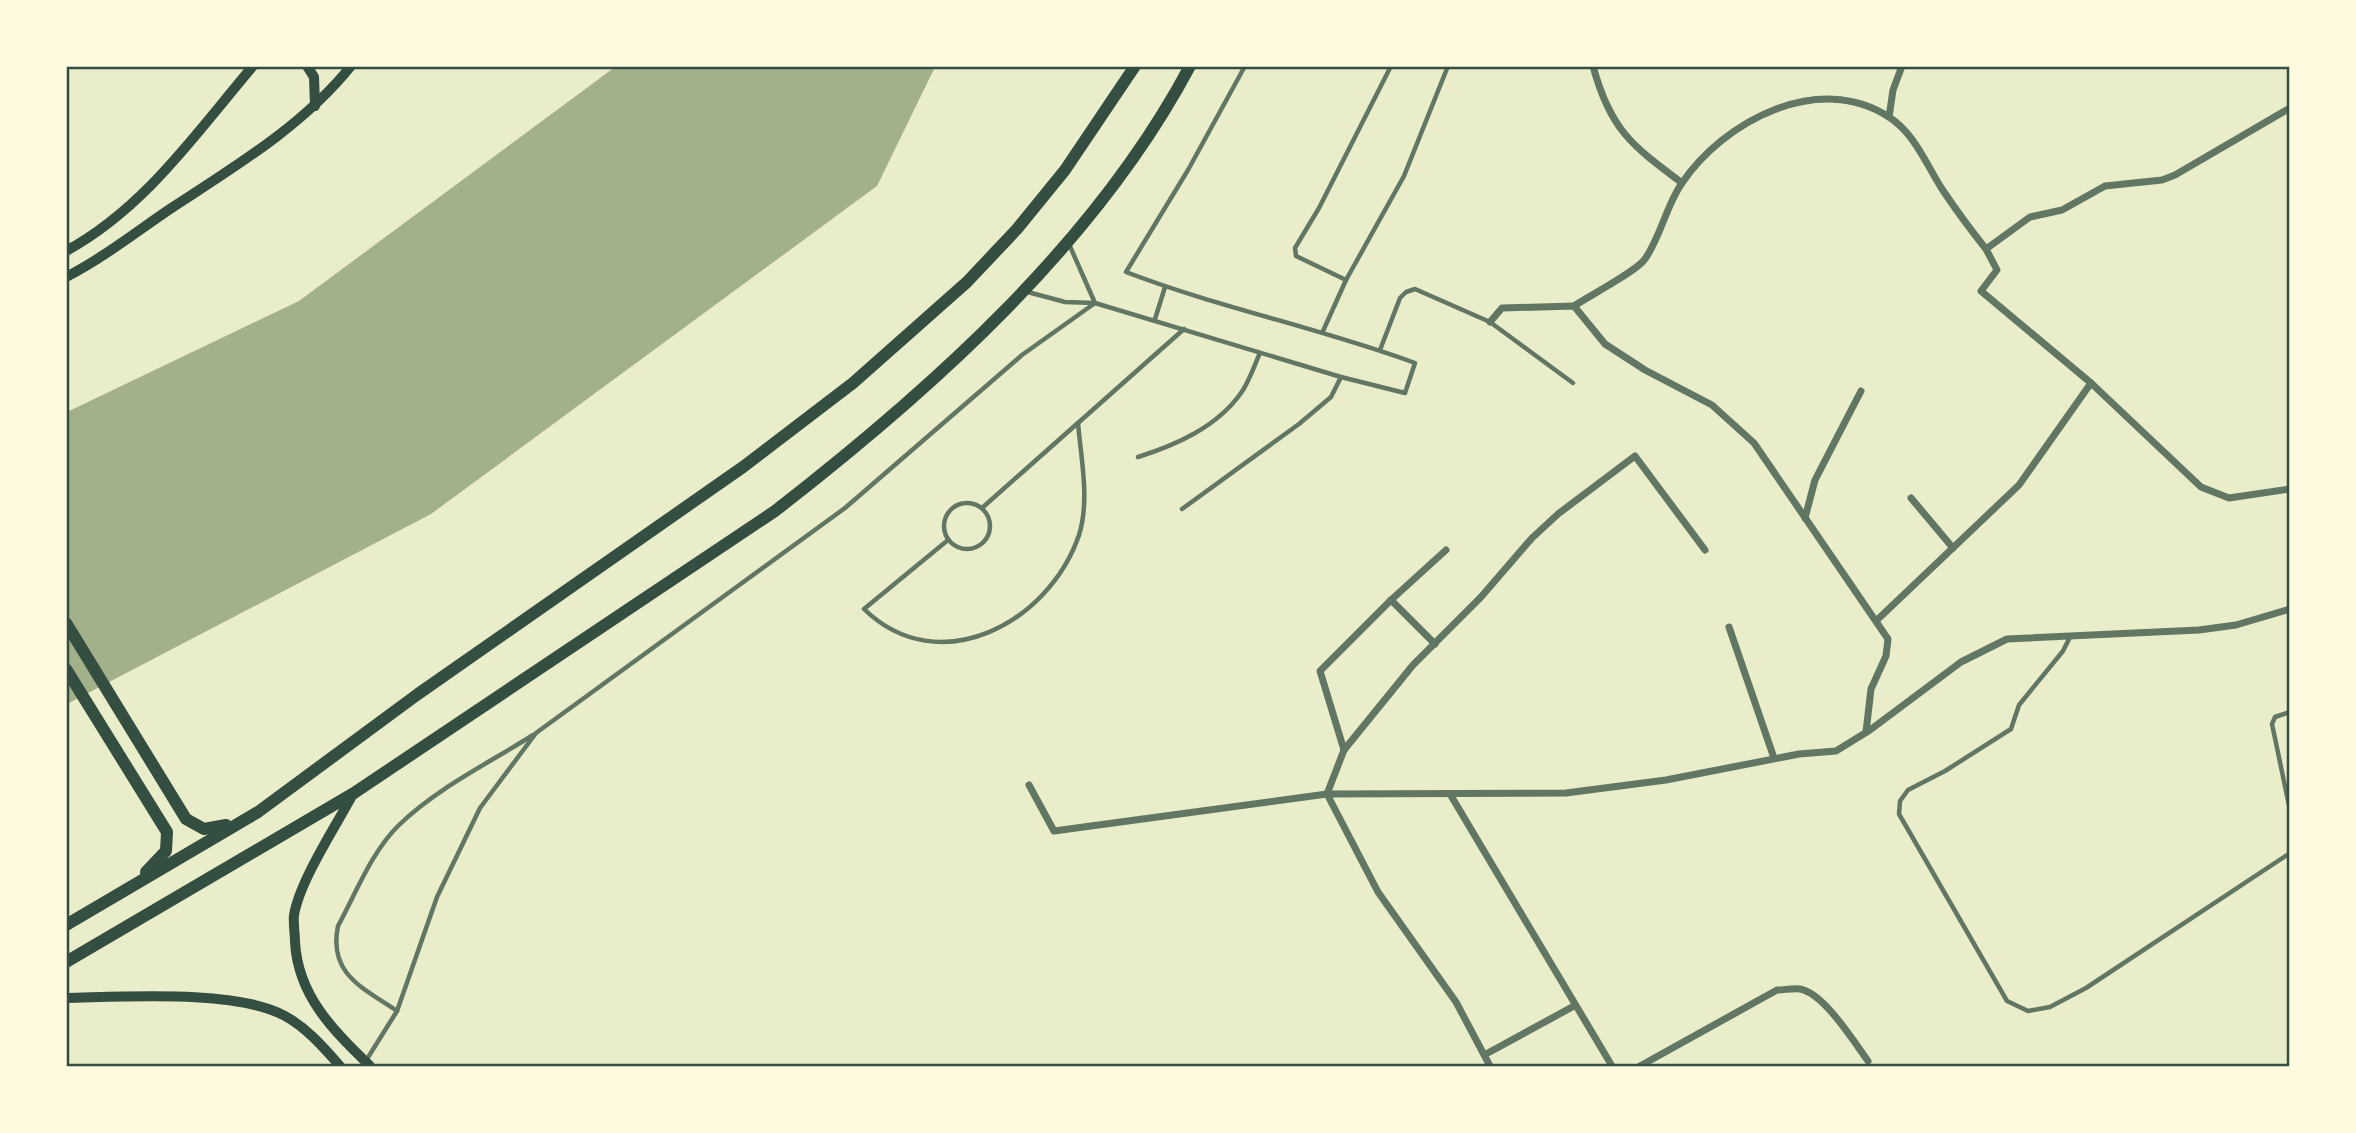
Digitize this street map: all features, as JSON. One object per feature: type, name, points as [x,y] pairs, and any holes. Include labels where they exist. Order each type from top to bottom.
[{"type":"main road","points":[[66,251],[115,219],[146,191],[186,149],[253,66]]},
{"type":"main road","points":[[307,66],[314,77],[315,106]]},
{"type":"main road","points":[[66,277],[201,189],[315,106],[351,66]]},
{"type":"main road","points":[[66,925],[258,812],[418,694],[743,467],[853,383],[967,282],[1017,229],[1066,170],[1135,66]]},
{"type":"main road","points":[[66,962],[354,793],[775,511],[825,473],[947,365],[1068,241],[1130,160],[1190,66]]},
{"type":"main road","points":[[66,624],[186,819],[198,827],[217,829],[258,812]]},
{"type":"main road","points":[[66,669],[167,832],[166,851],[156,865],[107,902]]},
{"type":"main road","points":[[354,793],[309,877],[294,915],[297,966],[310,998],[337,1033],[367,1065]]},
{"type":"main road","points":[[66,998],[170,996],[271,1009],[287,1017],[314,1038],[340,1066]]},
{"type":"street","points":[[1593,66],[1601,97],[1619,130],[1682,183]]},
{"type":"street","points":[[1889,117],[1893,90],[1902,66]]},
{"type":"street","points":[[1490,322],[1502,308],[1574,306],[1644,261],[1682,183],[1721,141],[1777,108],[1811,99],[1835,99],[1889,117],[1923,153],[1956,211],[1986,249],[1997,270],[1981,291],[2091,383],[2201,487],[2229,498],[2290,489]]},
{"type":"street","points":[[1986,249],[2030,217],[2062,210],[2105,186],[2162,180],[2175,175],[2290,108]]},
{"type":"street","points":[[1574,306],[1605,344],[1645,370],[1712,405],[1754,443],[1876,621],[1888,639],[1886,656],[1873,680],[1866,733]]},
{"type":"street","points":[[1876,621],[2019,485],[2091,383]]},
{"type":"street","points":[[1805,518],[1815,480],[1861,391]]},
{"type":"street","points":[[1490,1066],[1456,1002],[1378,892],[1327,794],[1344,750],[1435,644],[1481,597],[1532,538],[1558,514],[1635,456],[1705,550]]},
{"type":"street","points":[[1911,498],[1953,548]]},
{"type":"street","points":[[1344,750],[1320,671],[1446,550]]},
{"type":"street","points":[[1391,600],[1435,644]]},
{"type":"street","points":[[1028,785],[1054,831],[1327,794],[1566,793],[1665,780],[1774,758],[1836,751],[1866,733],[1975,653],[2007,639],[2199,631],[2236,625],[2290,609]]},
{"type":"street","points":[[1729,627],[1774,758]]},
{"type":"street","points":[[1450,794],[1612,1066]]},
{"type":"street","points":[[1640,1066],[1777,990],[1801,989],[1819,1000],[1835,1017],[1868,1061]]},
{"type":"street","points":[[1486,1054],[1574,1006]]},
{"type":"lane","points":[[1023,290],[1065,302],[1095,303],[1155,319],[1259,353],[1405,393],[1415,363],[1323,331],[1166,287],[1126,272],[1188,170],[1245,66]]},
{"type":"lane","points":[[1346,280],[1296,256],[1295,248],[1319,208],[1391,66]]},
{"type":"lane","points":[[1323,331],[1346,280],[1404,176],[1448,66]]},
{"type":"lane","points":[[1068,241],[1095,303]]},
{"type":"lane","points":[[1155,319],[1166,287]]},
{"type":"lane","points":[[1380,350],[1400,298],[1415,289],[1490,322],[1573,383]]},
{"type":"lane","points":[[397,1011],[354,982],[345,971],[336,950],[338,926],[385,842],[399,825],[440,794],[536,733],[845,508],[1022,355],[1095,303]]},
{"type":"lane","points":[[982,508],[1184,329]]},
{"type":"lane","points":[[1139,457],[1182,440],[1225,412],[1242,392],[1259,353]]},
{"type":"lane","points":[[1182,509],[1299,424],[1331,397],[1341,377]]},
{"type":"lane","points":[[948,540],[864,609],[879,624],[900,636],[953,644],[982,636],[1039,598],[1068,564],[1080,531],[1084,503],[1078,423]]},
{"type":"lane","points":[[964,502],[982,508],[991,522],[989,534],[982,544],[970,549],[958,548],[948,540],[943,529],[945,517],[952,507],[964,502]]},
{"type":"lane","points":[[2070,635],[2063,651],[2019,705],[2011,729],[1945,771],[1908,790],[1900,801],[1899,814],[2007,1001],[2028,1011],[2050,1007],[2086,988],[2290,853]]},
{"type":"lane","points":[[2290,712],[2275,717],[2272,724],[2290,810]]},
{"type":"lane","points":[[367,1065],[397,1011],[437,897],[480,808],[536,733]]},
{"type":"shaded area","points":[[615,67],[935,67],[877,186],[431,514],[67,704],[67,412],[299,301]]}]
